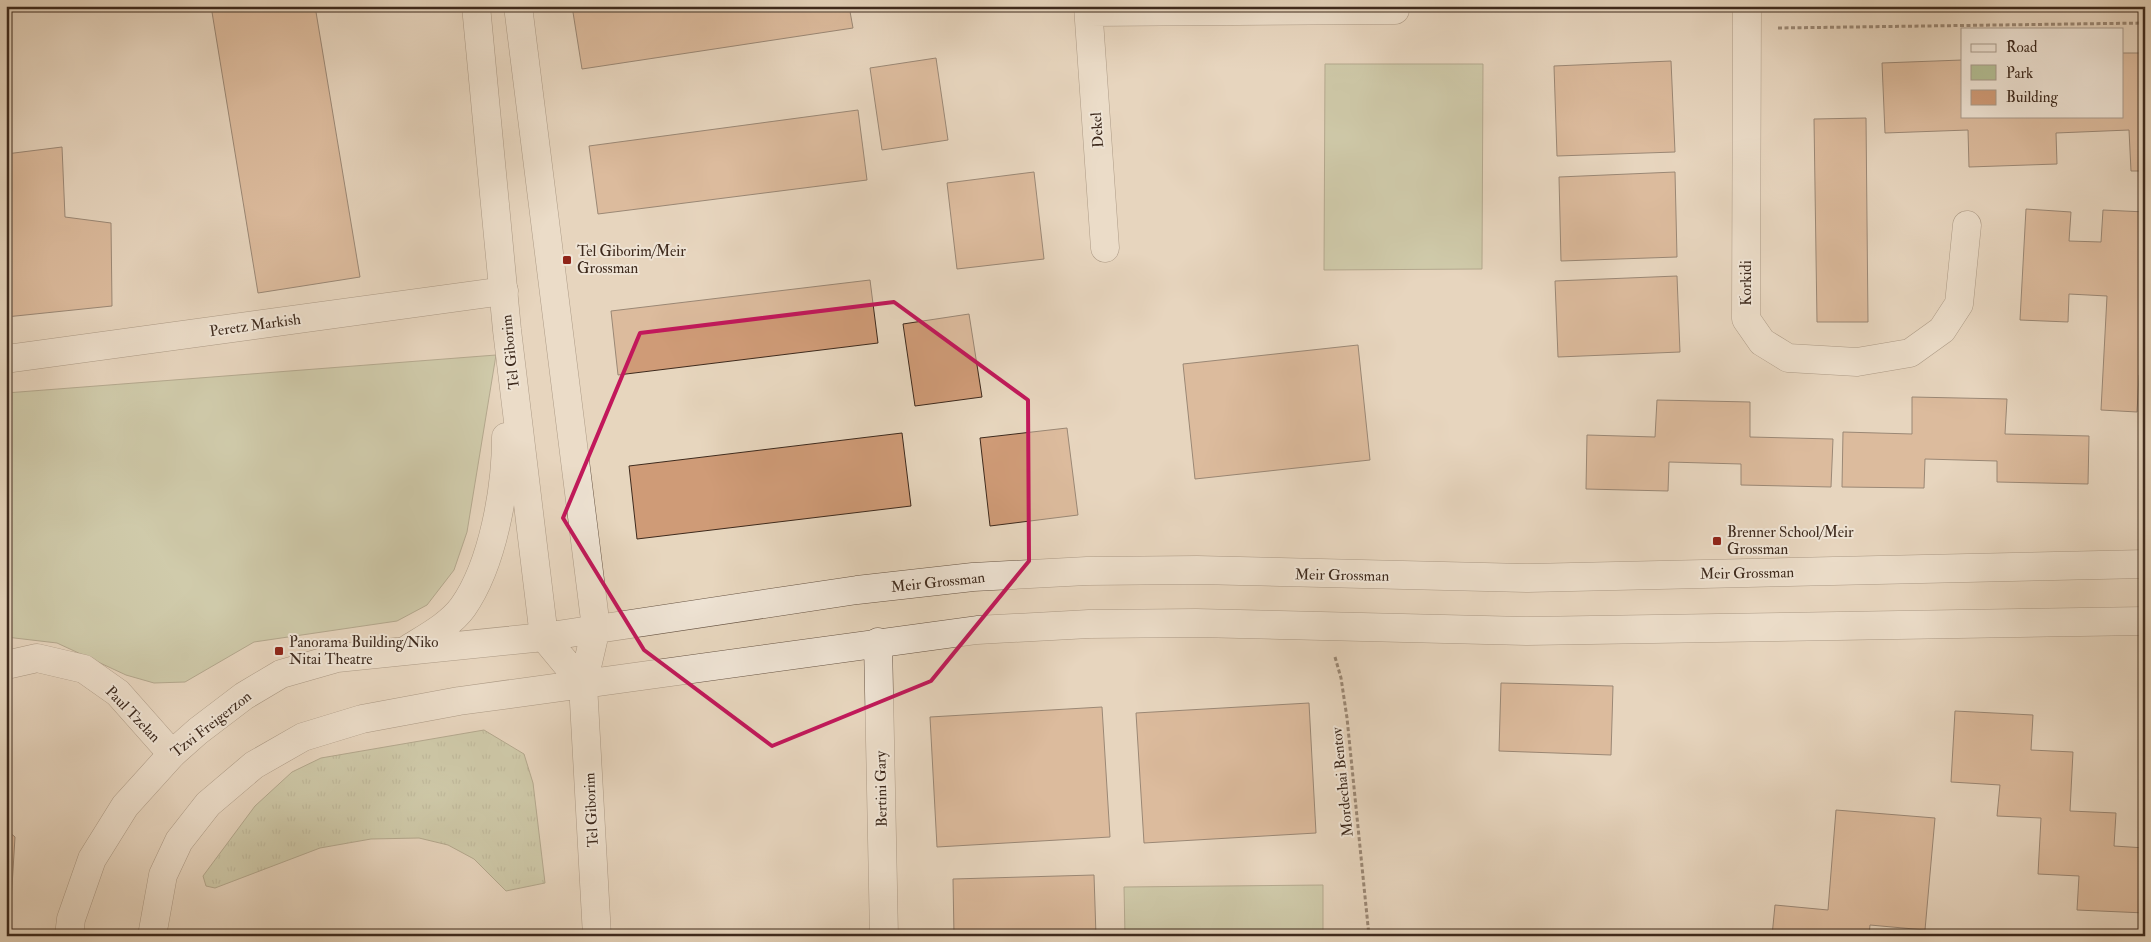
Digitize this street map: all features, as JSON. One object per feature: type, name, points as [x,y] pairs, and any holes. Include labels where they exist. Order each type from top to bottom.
[{"type":"street","name":"Tel Giborim","points":[[476,6],[507,330],[544,637]]},
{"type":"street","name":"Tel Giborim","points":[[518,6],[596,628],[583,684],[597,936]]},
{"type":"street","name":"Dekel","points":[[1105,248],[1089,9],[1395,10]]},
{"type":"street","name":"Korkidi","points":[[1747,18],[1746,320],[1762,342],[1788,358],[1857,362],[1910,353],[1942,330],[1958,304],[1967,225]]},
{"type":"street","name":"Peretz Markish","points":[[6,359],[504,291]]},
{"type":"street","points":[[405,651],[447,623],[463,608],[478,581],[491,545],[506,469],[507,330]]},
{"type":"street","name":"Meir Grossman","points":[[544,637],[857,590],[964,578],[1087,571],[1197,570],[1528,578],[2145,564]]},
{"type":"street","points":[[152,936],[163,875],[180,841],[208,804],[262,761],[303,737],[362,718],[459,701],[878,642],[977,630],[1089,624],[1196,623],[1528,631],[2145,621]]},
{"type":"street","points":[[544,637],[583,684]]},
{"type":"street","name":"Tzvi Freigerzon","points":[[69,936],[71,919],[92,858],[125,806],[172,754],[198,731],[244,696],[282,674],[337,658],[544,637]]},
{"type":"street","name":"Bertini Gary","points":[[878,642],[884,936]]},
{"type":"street","name":"Paul Tzelan","points":[[6,665],[37,658],[84,669],[118,693],[172,754]]},
{"type":"path","points":[[1747,18],[2145,23]]},
{"type":"path","name":"Mordechai Bentov","points":[[1335,627],[1333,648],[1341,678],[1347,718],[1369,936]]},
{"type":"highlighted area","points":[[894,302],[1028,400],[1029,561],[931,681],[772,746],[644,650],[563,518],[640,333]]},
{"type":"green space","points":[[1325,64],[1483,64],[1482,269],[1324,270]]},
{"type":"green space","points":[[496,355],[467,532],[454,570],[427,605],[397,621],[254,642],[185,682],[154,683],[126,675],[57,643],[6,637],[6,393]]},
{"type":"green space","points":[[484,730],[524,754],[533,783],[545,883],[506,891],[474,859],[448,845],[419,838],[371,839],[320,848],[215,888],[206,886],[203,876],[255,806],[292,772],[321,758]]},
{"type":"green space","points":[[1323,885],[1323,936],[1125,936],[1124,887]]},
{"type":"building","points":[[211,6],[315,6],[360,277],[258,293]]},
{"type":"building","points":[[572,6],[849,6],[853,28],[582,69]]},
{"type":"building","points":[[2124,53],[2140,53],[2142,95],[2145,95],[2145,171],[2131,171],[2129,130],[2056,133],[2057,164],[1969,167],[1968,130],[1885,133],[1882,63],[1961,60],[1961,118],[2124,118]]},
{"type":"building","points":[[936,58],[948,140],[882,150],[870,68]]},
{"type":"building","points":[[1671,61],[1675,152],[1557,156],[1554,66]]},
{"type":"building","points":[[858,110],[867,180],[598,214],[589,146]]},
{"type":"building","points":[[1866,118],[1868,322],[1817,322],[1814,119]]},
{"type":"building","points":[[62,147],[65,217],[111,223],[112,306],[6,317],[6,154]]},
{"type":"building","points":[[1034,172],[1044,259],[957,269],[947,183]]},
{"type":"building","points":[[1675,172],[1677,257],[1561,261],[1559,177]]},
{"type":"building","points":[[2026,209],[2071,212],[2069,241],[2101,242],[2103,210],[2145,212],[2145,375],[2139,375],[2137,412],[2101,410],[2107,296],[2069,294],[2068,322],[2020,320]]},
{"type":"building","points":[[1677,276],[1680,352],[1558,357],[1555,281]]},
{"type":"building","points":[[870,280],[878,343],[618,375],[611,311]]},
{"type":"building","points":[[969,314],[982,397],[915,406],[903,324]]},
{"type":"building","points":[[1358,345],[1370,460],[1195,479],[1183,364]]},
{"type":"building","points":[[1912,397],[2007,399],[2005,434],[2089,436],[2088,484],[1997,482],[1997,461],[1925,459],[1924,488],[1842,487],[1843,432],[1912,434]]},
{"type":"building","points":[[1657,400],[1750,402],[1750,437],[1833,439],[1831,487],[1741,485],[1741,464],[1669,462],[1668,491],[1586,489],[1587,435],[1655,437]]},
{"type":"building","points":[[1067,428],[1078,515],[990,526],[980,438]]},
{"type":"building","points":[[902,433],[911,506],[637,539],[629,466]]},
{"type":"building","points":[[1501,683],[1613,686],[1611,755],[1499,751]]},
{"type":"building","points":[[1309,703],[1316,833],[1144,843],[1136,713]]},
{"type":"building","points":[[1102,707],[1110,837],[937,847],[930,717]]},
{"type":"building","points":[[1955,711],[2033,715],[2031,750],[2073,752],[2070,811],[2116,813],[2114,846],[2145,848],[2145,913],[2077,910],[2079,876],[2038,874],[2041,818],[1997,816],[2000,785],[1951,782]]},
{"type":"building","points":[[1836,810],[1935,818],[1925,930],[1870,925],[1869,936],[1772,936],[1775,905],[1828,910]]},
{"type":"building","points":[[6,829],[15,837],[9,936],[6,936]]},
{"type":"building","points":[[1094,875],[1096,936],[954,936],[953,879]]},
{"type":"place","name":"Tel Giborim/Meir Grossman","points":[[567,260]]},
{"type":"place","name":"Brenner School/Meir Grossman","points":[[1717,541]]},
{"type":"place","name":"Panorama Building/Niko Nitai Theatre","points":[[279,651]]}]
